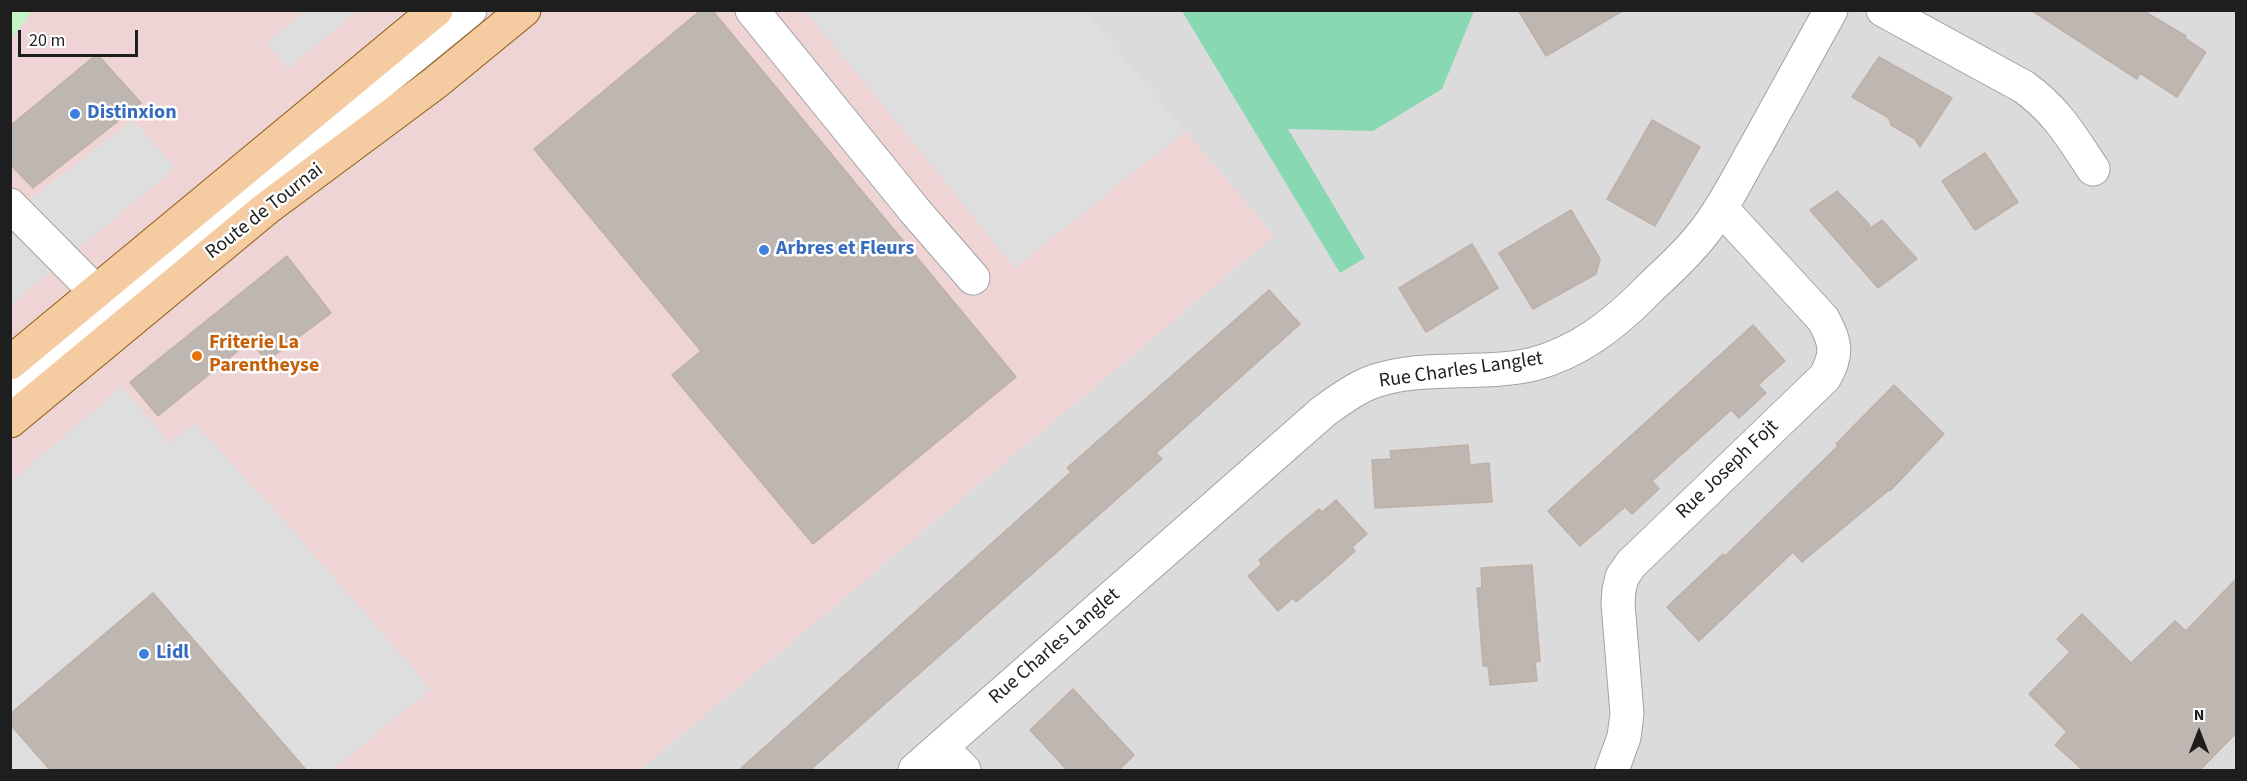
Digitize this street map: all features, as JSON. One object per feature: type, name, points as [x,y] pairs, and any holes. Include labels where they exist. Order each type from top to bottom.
[{"type":"main road","points":[[10,363],[436,10]]},
{"type":"main road","name":"Route de Tournai","points":[[10,421],[267,207],[417,97],[524,10]]},
{"type":"street","points":[[10,389],[189,239],[470,10]]},
{"type":"street","points":[[752,10],[915,211],[973,278]]},
{"type":"street","name":"Rue Charles Langlet","points":[[915,771],[1315,418],[1342,397],[1367,384],[1393,377],[1500,369],[1533,364],[1563,354],[1591,339],[1617,320],[1690,248],[1721,208],[1831,10]]},
{"type":"street","points":[[1883,10],[2025,87],[2042,100],[2058,117],[2093,169]]},
{"type":"street","points":[[10,205],[96,292]]},
{"type":"street","name":"Rue Joseph Fojt","points":[[1612,771],[1624,737],[1627,714],[1618,603],[1622,577],[1631,564],[1825,377],[1832,365],[1835,348],[1831,332],[1823,319],[1721,208]]},
{"type":"street","points":[[941,747],[964,771]]},
{"type":"shaded area","points":[[32,10],[1085,11],[1274,236],[640,770],[11,770],[10,39]]},
{"type":"shaded area","points":[[306,10],[357,11],[288,69],[267,44]]},
{"type":"shaded area","points":[[806,11],[1085,11],[1185,131],[1015,268]]},
{"type":"shaded area","points":[[1085,11],[2236,11],[2236,770],[640,770],[682,733]]},
{"type":"shaded area","points":[[133,120],[175,168],[11,305],[10,193],[26,202]]},
{"type":"shaded area","points":[[122,386],[169,444],[195,424],[280,516],[431,689],[332,770],[307,770],[153,593],[11,714],[10,483]]},
{"type":"shaded area","points":[[11,724],[51,770],[11,770]]},
{"type":"green space","points":[[10,11],[32,11],[11,39]]},
{"type":"green space","points":[[1182,11],[1474,11],[1442,89],[1373,131],[1288,129],[1365,258],[1340,273]]},
{"type":"building","name":"Arbres et Fleurs","points":[[701,10],[712,10],[1016,377],[813,544],[672,375],[701,351],[534,149]]},
{"type":"building","points":[[1518,10],[1624,10],[1546,56]]},
{"type":"building","points":[[2031,10],[2142,10],[2186,36],[2185,38],[2206,52],[2177,97],[2140,73],[2137,79]]},
{"type":"building","name":"Distinxion","points":[[97,54],[141,103],[33,188],[10,164],[10,126]]},
{"type":"building","points":[[1879,57],[1952,98],[1920,147],[1915,139],[1891,125],[1889,118],[1852,97]]},
{"type":"building","points":[[1652,120],[1700,147],[1655,226],[1607,199]]},
{"type":"building","points":[[1985,153],[2018,202],[1975,230],[1942,181]]},
{"type":"building","points":[[1837,191],[1870,225],[1866,231],[1882,220],[1917,259],[1878,288],[1810,210]]},
{"type":"building","points":[[1571,210],[1600,259],[1596,274],[1533,309],[1499,253]]},
{"type":"building","points":[[1472,244],[1498,288],[1426,332],[1399,288]]},
{"type":"building","points":[[287,256],[331,313],[267,361],[250,341],[158,416],[130,382]]},
{"type":"building","points":[[1269,290],[1300,324],[1156,453],[1162,459],[809,771],[738,771],[1071,472],[1067,468]]},
{"type":"building","points":[[1753,325],[1785,361],[1758,385],[1766,393],[1739,418],[1731,410],[1652,481],[1659,489],[1632,514],[1625,507],[1580,546],[1548,511]]},
{"type":"building","points":[[1894,385],[1944,434],[1890,491],[1802,562],[1793,552],[1699,641],[1667,607],[1723,554],[1725,556],[1838,446],[1836,444]]},
{"type":"building","points":[[1468,445],[1470,465],[1489,463],[1492,502],[1375,508],[1372,460],[1391,459],[1390,451]]},
{"type":"building","points":[[1336,500],[1367,534],[1352,547],[1355,551],[1326,577],[1296,602],[1293,598],[1278,611],[1248,576],[1262,564],[1259,560],[1289,534],[1319,509],[1322,512]]},
{"type":"building","points":[[1532,565],[1540,661],[1535,662],[1537,681],[1490,685],[1488,666],[1483,666],[1477,588],[1482,588],[1481,568]]},
{"type":"building","points":[[2236,579],[2236,733],[2199,771],[2084,771],[2055,745],[2067,732],[2029,694],[2070,652],[2057,639],[2082,614],[2131,663],[2175,621],[2186,631]]},
{"type":"building","name":"Lidl","points":[[153,593],[307,771],[51,771],[10,724],[10,714]]},
{"type":"building","points":[[1073,689],[1134,755],[1118,771],[1068,771],[1030,730]]},
{"type":"place","name":"Distinxion","points":[[75,114]]},
{"type":"place","name":"Arbres et Fleurs","points":[[764,250]]},
{"type":"place","name":"Friterie La Parentheyse","points":[[197,356]]},
{"type":"place","name":"Lidl","points":[[144,654]]}]
